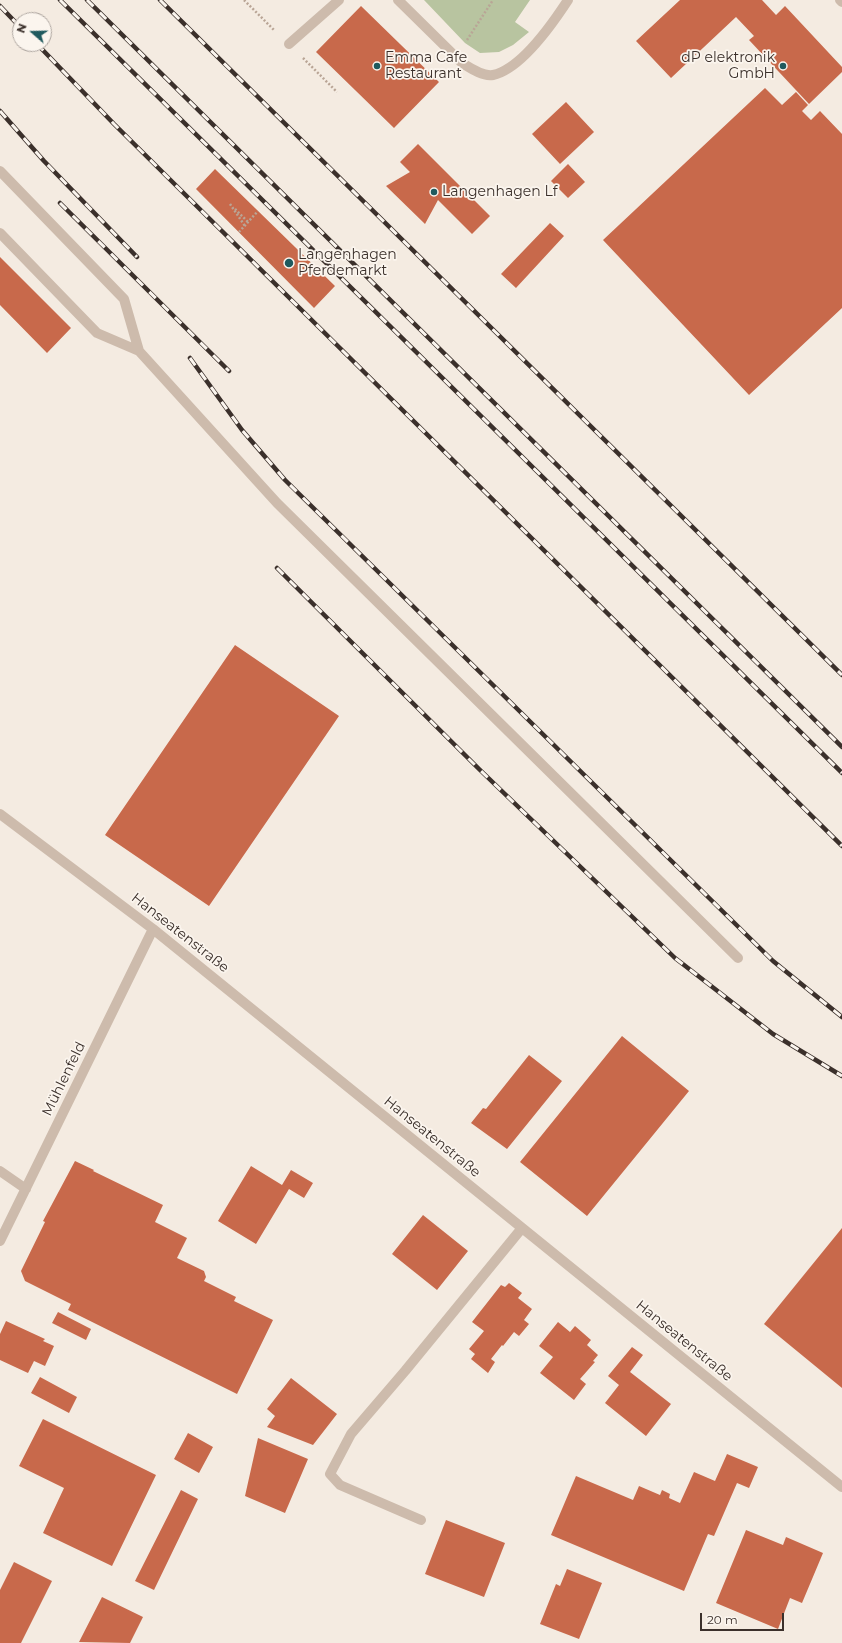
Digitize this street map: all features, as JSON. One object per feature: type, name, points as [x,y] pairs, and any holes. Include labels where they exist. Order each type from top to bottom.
[{"type":"street","points":[[289,44],[339,0]]},
{"type":"street","points":[[398,0],[456,57],[474,71],[492,75],[517,63],[550,26],[568,0]]},
{"type":"street","points":[[0,171],[124,299],[139,351]]},
{"type":"street","points":[[0,233],[97,333],[139,351],[277,503],[738,958]]},
{"type":"street","name":"Hanseatenstraße","points":[[0,814],[153,929],[842,1487]]},
{"type":"street","name":"Mühlenfeld","points":[[0,1241],[153,929]]},
{"type":"street","points":[[0,1171],[26,1189]]},
{"type":"street","points":[[420,1520],[340,1485],[330,1474],[351,1434],[405,1371],[522,1228]]},
{"type":"path","points":[[244,0],[337,92]]},
{"type":"path","points":[[456,57],[493,0]]},
{"type":"path","points":[[245,226],[230,204],[248,222]]},
{"type":"path","points":[[239,232],[258,211]]},
{"type":"green space","points":[[424,0],[530,0],[515,22],[529,32],[513,45],[499,52],[480,53],[465,43]]},
{"type":"building","points":[[680,0],[762,0],[776,15],[785,6],[842,67],[842,72],[809,104],[749,40],[754,36],[736,17],[671,78],[636,41]]},
{"type":"building","name":"Emma Cafe Restaurant","points":[[361,6],[439,82],[394,128],[316,52]]},
{"type":"building","points":[[765,88],[782,105],[796,92],[808,105],[802,111],[811,120],[820,111],[842,134],[842,308],[749,395],[603,240]]},
{"type":"building","points":[[566,102],[594,132],[560,164],[532,134]]},
{"type":"building","name":"Langenhagen Lf","points":[[418,144],[490,216],[472,234],[438,200],[425,224],[386,186],[410,172],[400,162]]},
{"type":"building","points":[[568,164],[585,182],[568,198],[551,181]]},
{"type":"building","name":"Langenhagen Pferdemarkt","points":[[215,169],[335,286],[314,308],[196,189]]},
{"type":"building","points":[[550,223],[564,236],[516,288],[501,274]]},
{"type":"building","points":[[0,257],[71,328],[47,353],[0,305]]},
{"type":"building","points":[[235,645],[339,716],[209,906],[105,835]]},
{"type":"building","points":[[622,1036],[689,1091],[587,1216],[520,1162]]},
{"type":"building","points":[[529,1055],[562,1081],[507,1149],[471,1123],[483,1108],[486,1109]]},
{"type":"building","points":[[75,1161],[163,1205],[155,1222],[187,1238],[177,1258],[204,1271],[206,1277],[204,1281],[236,1297],[234,1301],[273,1320],[237,1394],[68,1310],[71,1304],[25,1281],[21,1271],[45,1222],[43,1221]]},
{"type":"building","points":[[251,1166],[282,1185],[291,1170],[313,1183],[304,1198],[289,1189],[256,1244],[218,1221]]},
{"type":"building","points":[[423,1215],[468,1251],[437,1290],[392,1254]]},
{"type":"building","points":[[842,1228],[842,1388],[764,1324]]},
{"type":"building","points":[[509,1283],[522,1293],[518,1298],[532,1309],[524,1320],[529,1324],[519,1336],[514,1332],[503,1346],[502,1345],[491,1359],[495,1362],[488,1373],[471,1359],[475,1354],[469,1349],[484,1331],[472,1322],[501,1285],[505,1287]]},
{"type":"building","points":[[58,1312],[91,1329],[86,1340],[52,1323]]},
{"type":"building","points":[[6,1321],[45,1339],[43,1341],[54,1346],[45,1366],[34,1361],[28,1373],[0,1360],[0,1334]]},
{"type":"building","points":[[558,1322],[570,1332],[575,1326],[591,1340],[587,1345],[598,1355],[593,1361],[595,1362],[580,1379],[586,1384],[574,1400],[540,1373],[553,1357],[539,1346]]},
{"type":"building","points":[[632,1347],[643,1355],[630,1372],[671,1404],[646,1436],[605,1403],[619,1385],[608,1376]]},
{"type":"building","points":[[40,1377],[77,1397],[69,1413],[31,1393]]},
{"type":"building","points":[[291,1378],[337,1414],[313,1445],[267,1427],[275,1416],[267,1409]]},
{"type":"building","points":[[43,1419],[156,1475],[112,1566],[43,1533],[64,1488],[19,1466]]},
{"type":"building","points":[[188,1433],[213,1447],[199,1473],[174,1459]]},
{"type":"building","points":[[258,1438],[308,1459],[285,1513],[245,1496]]},
{"type":"building","points":[[727,1454],[758,1467],[749,1488],[737,1483],[714,1536],[708,1534],[684,1591],[551,1535],[576,1476],[633,1500],[639,1486],[660,1495],[662,1490],[670,1494],[669,1498],[680,1503],[694,1472],[715,1481]]},
{"type":"building","points":[[181,1490],[198,1499],[154,1590],[135,1581]]},
{"type":"building","points":[[446,1520],[505,1543],[484,1597],[425,1574]]},
{"type":"building","points":[[746,1530],[783,1545],[786,1537],[823,1553],[802,1603],[790,1598],[778,1629],[716,1603]]},
{"type":"building","points":[[14,1562],[52,1581],[21,1643],[0,1643],[0,1590]]},
{"type":"building","points":[[567,1569],[602,1583],[579,1639],[540,1624],[556,1584],[560,1586]]},
{"type":"building","points":[[102,1597],[143,1617],[130,1643],[79,1642]]},
{"type":"railway","points":[[60,0],[842,773]]},
{"type":"railway","points":[[87,0],[842,747]]},
{"type":"railway","points":[[160,0],[842,675]]},
{"type":"railway","points":[[0,6],[12,19]]},
{"type":"railway","points":[[45,52],[114,124],[842,846]]},
{"type":"railway","points":[[0,111],[44,161],[137,257]]},
{"type":"railway","points":[[60,203],[229,371]]},
{"type":"railway","points":[[190,358],[242,430],[285,480],[773,961],[842,1017]]},
{"type":"railway","points":[[277,568],[479,769],[675,958],[773,1034],[842,1076]]},
{"type":"place","name":"Emma Cafe Restaurant","points":[[377,66]]},
{"type":"place","name":"dP elektronik GmbH","points":[[783,66]]},
{"type":"place","name":"Langenhagen Lf","points":[[434,192]]},
{"type":"place","name":"Langenhagen Pferdemarkt","points":[[289,263]]}]
